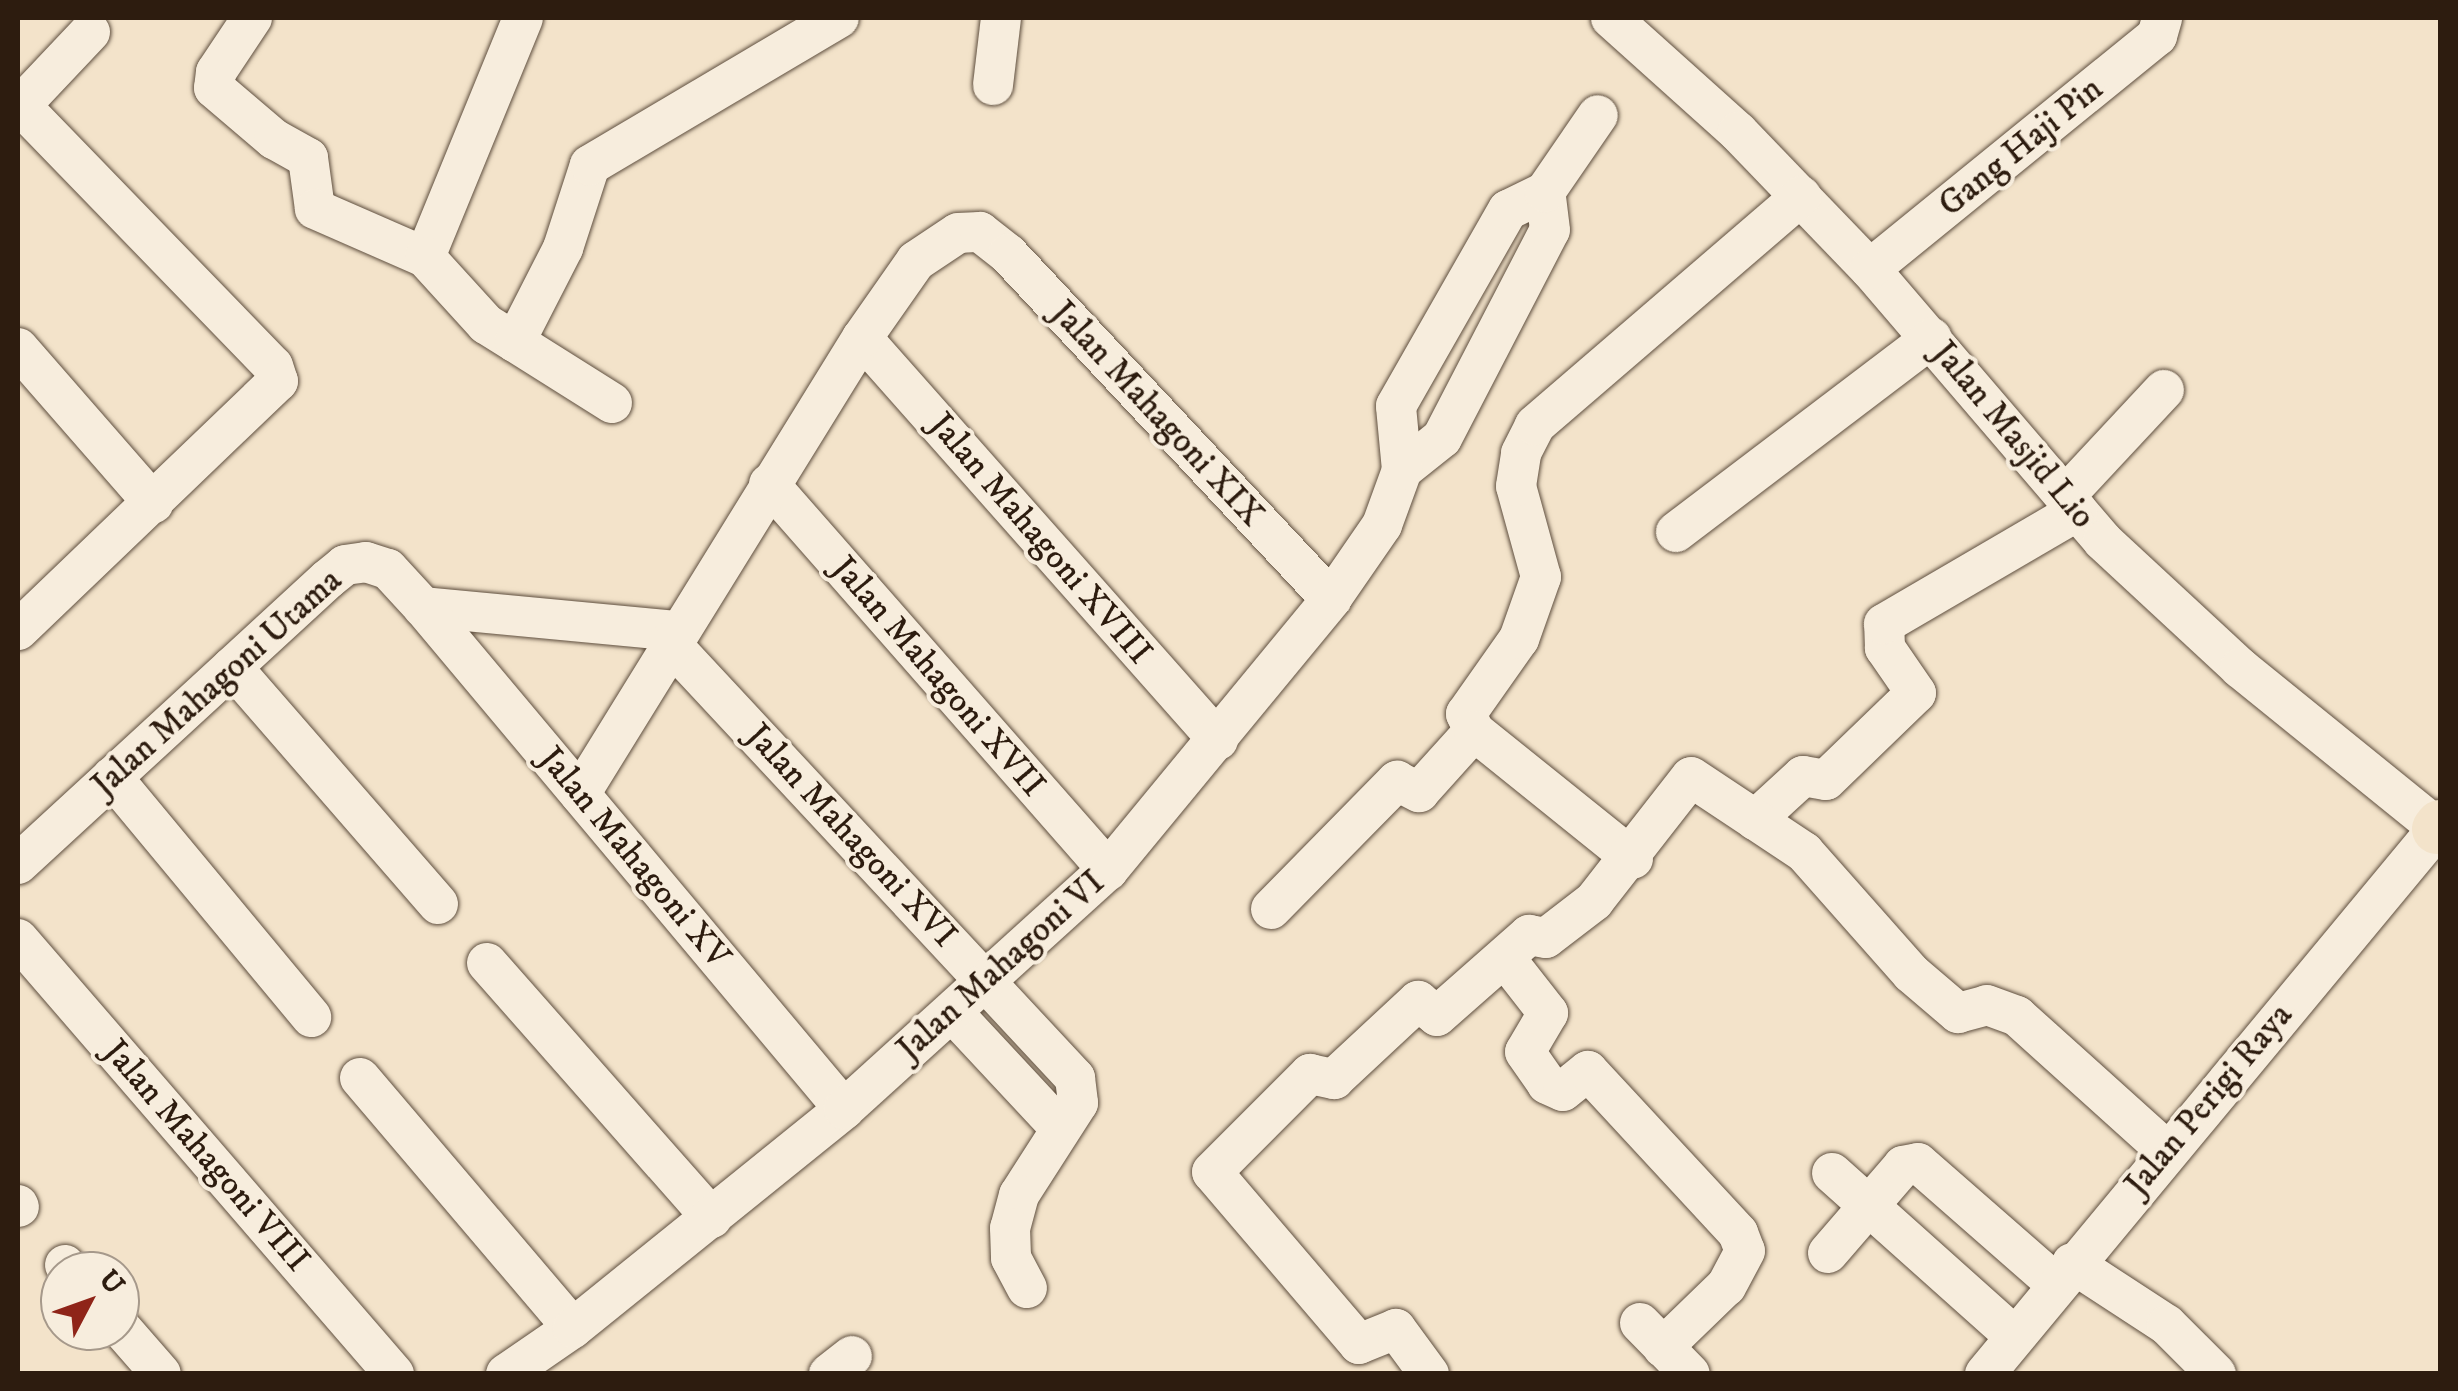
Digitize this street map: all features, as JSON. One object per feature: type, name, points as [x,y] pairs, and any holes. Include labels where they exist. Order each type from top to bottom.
[{"type":"street","points":[[252,18],[216,72],[214,88],[274,140],[308,158],[315,209],[425,257],[486,324],[612,403]]},
{"type":"street","points":[[425,257],[523,18]]},
{"type":"street","points":[[515,342],[563,248],[590,165],[839,18]]},
{"type":"street","points":[[993,85],[1001,18]]},
{"type":"street","name":"Jalan Masjid Lio","points":[[1611,18],[1801,196],[1932,338],[2071,504],[2240,668],[2439,828]]},
{"type":"street","name":"Gang Haji Pin","points":[[1870,269],[2157,36],[2162,18]]},
{"type":"street","points":[[20,623],[153,503],[278,381],[273,366],[20,104],[90,32]]},
{"type":"street","name":"Jalan Mahagoni VI","points":[[506,1374],[573,1328],[844,1109],[1108,870],[1330,599],[1382,525],[1402,470],[1396,406],[1508,210],[1546,192],[1598,114]]},
{"type":"street","points":[[1402,470],[1442,438],[1550,230],[1546,192]]},
{"type":"street","points":[[1632,860],[1474,731],[1466,714],[1519,639],[1541,577],[1516,486],[1521,453],[1536,425],[1801,196]]},
{"type":"street","name":"Jalan Mahagoni XIX","points":[[862,338],[916,261],[958,233],[980,232],[1330,599]]},
{"type":"street","points":[[580,794],[673,636],[862,338]]},
{"type":"street","name":"Jalan Mahagoni XVIII","points":[[862,338],[1218,740]]},
{"type":"street","points":[[1676,532],[1932,338]]},
{"type":"street","points":[[18,348],[153,503]]},
{"type":"street","points":[[1755,820],[1803,776],[1826,780],[1916,693],[1885,648],[1884,624],[2071,504],[2164,390]]},
{"type":"street","name":"Jalan Mahagoni XVII","points":[[769,484],[1108,870]]},
{"type":"street","name":"Jalan Mahagoni Utama","points":[[18,864],[345,565],[388,570],[424,608]]},
{"type":"street","points":[[424,608],[673,636]]},
{"type":"street","name":"Jalan Mahagoni XV","points":[[424,608],[844,1109]]},
{"type":"street","name":"Jalan Mahagoni XVI","points":[[673,636],[1075,1078],[1078,1104],[1018,1195],[1010,1228],[1011,1258],[1027,1288]]},
{"type":"street","points":[[232,667],[438,904]]},
{"type":"street","points":[[1272,908],[1397,781],[1419,792],[1474,731]]},
{"type":"street","points":[[112,777],[311,1017]]},
{"type":"street","points":[[1430,1374],[1396,1329],[1359,1344],[1212,1172],[1310,1074],[1334,1079],[1418,1001],[1437,1016],[1529,934],[1546,938],[1632,860],[1691,777],[1804,852],[1911,973],[1958,1012],[1987,1005],[2017,1016],[2166,1150]]},
{"type":"street","name":"Jalan Perigi Raya","points":[[1985,1374],[2063,1273],[2439,828]]},
{"type":"street","name":"Jalan Mahagoni VIII","points":[[18,939],[394,1374]]},
{"type":"street","points":[[1505,958],[1548,1012],[1525,1052],[1547,1084],[1563,1091],[1588,1071],[1738,1233],[1745,1251],[1726,1286],[1664,1348]]},
{"type":"street","points":[[487,963],[712,1218]]},
{"type":"street","points":[[952,1012],[1060,1128]]},
{"type":"street","points":[[360,1078],[573,1328]]},
{"type":"street","points":[[1828,1253],[1903,1166],[1918,1163],[2063,1273],[2167,1324],[2216,1374]]},
{"type":"street","points":[[1832,1173],[2014,1336]]},
{"type":"street","points":[[140,1350],[161,1374]]}]
